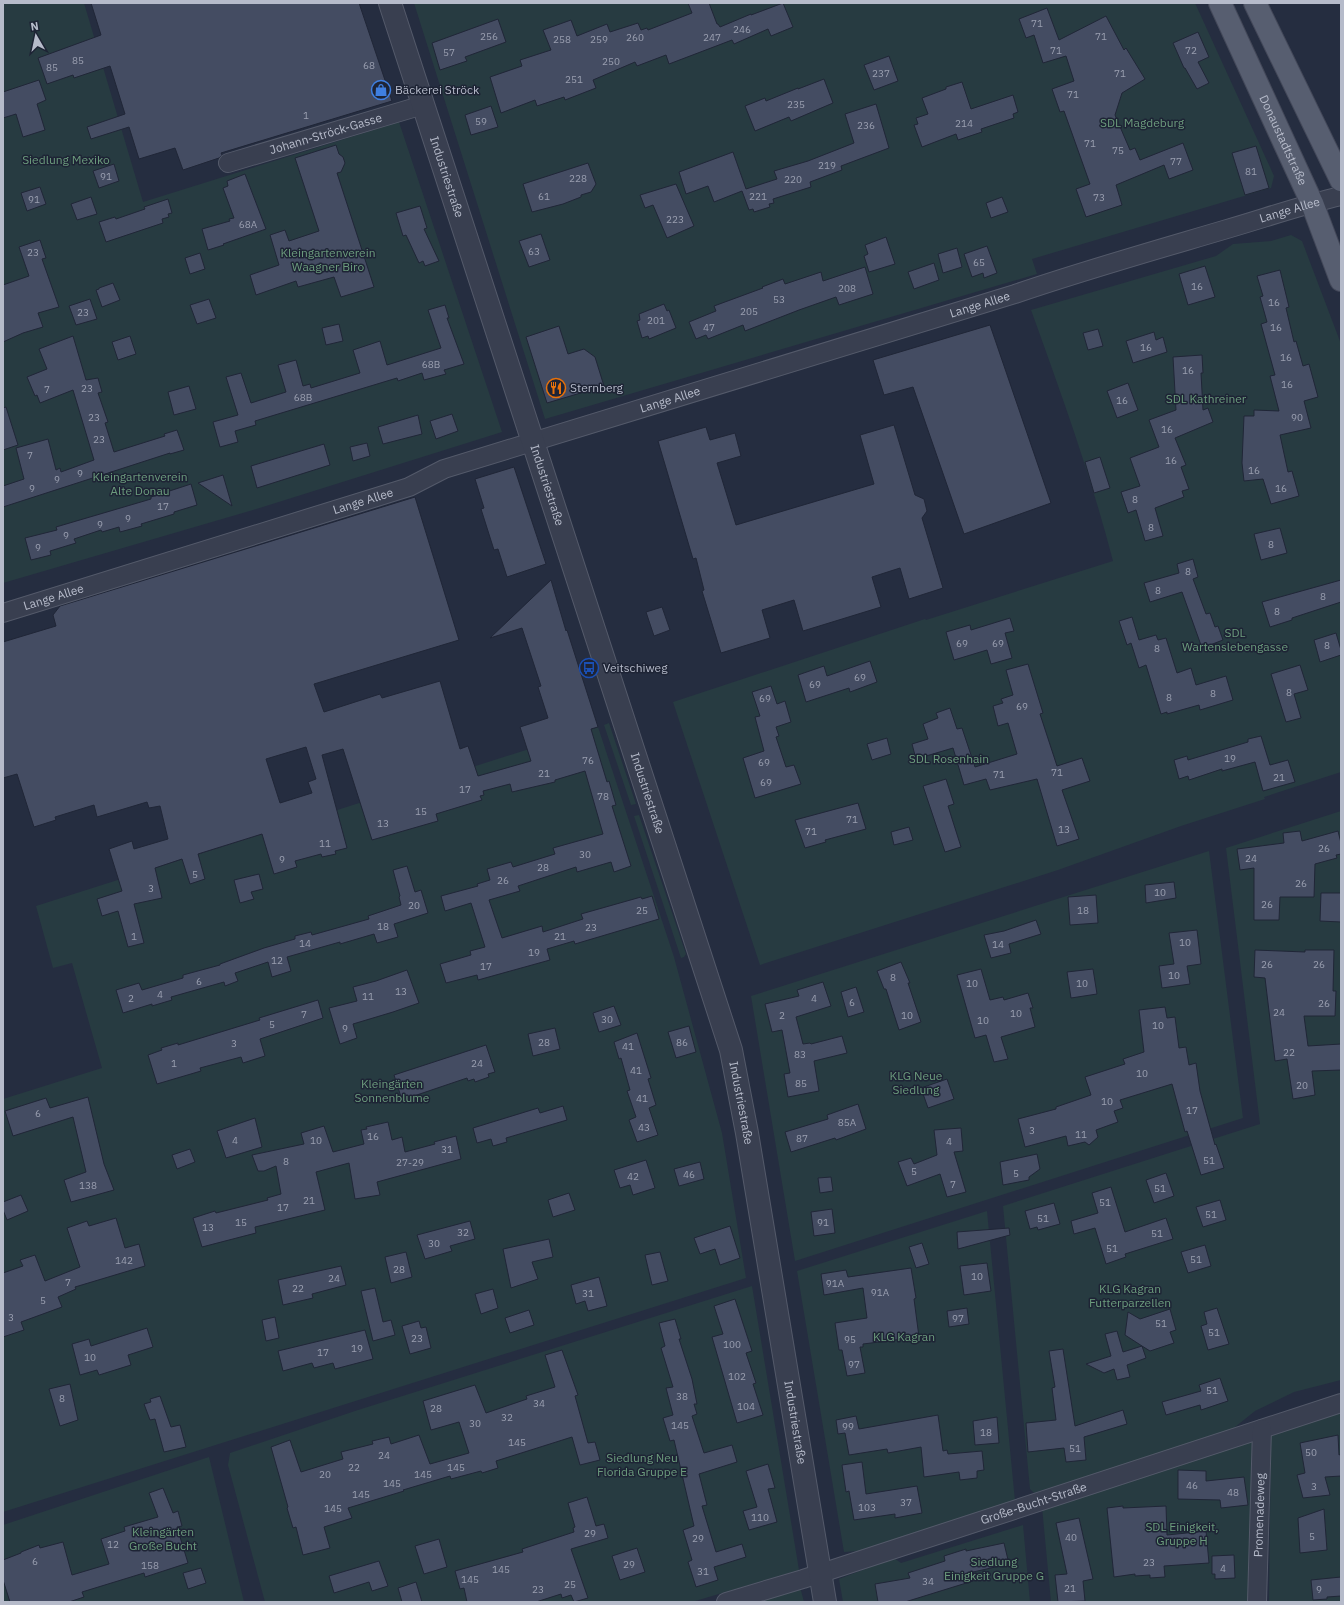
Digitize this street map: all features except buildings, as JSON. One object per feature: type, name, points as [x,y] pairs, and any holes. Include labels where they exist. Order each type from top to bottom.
[{"type":"main road","name":"Donaustadtstraße","points":[[1220,3],[1312,203],[1341,280]]},
{"type":"main road","points":[[1255,3],[1341,180]]},
{"type":"street","name":"Industriestraße","points":[[390,3],[731,1050],[747,1133],[825,1602]]},
{"type":"street","name":"Johann-Ströck-Gasse","points":[[228,163],[423,105]]},
{"type":"street","name":"Lange Allee","points":[[3,613],[409,487],[444,469],[1015,294],[1087,270],[1312,203],[1341,196]]},
{"type":"street","name":"Große-Bucht-Straße","points":[[726,1602],[803,1579],[1341,1403]]},
{"type":"street","name":"Promenadeweg","points":[[1257,1602],[1262,1429]]},
{"type":"green space","points":[[3,3],[84,3],[143,202],[399,122],[502,432],[253,510],[3,583]]},
{"type":"green space","name":"SDL Magdeburg","points":[[414,3],[1195,3],[1274,176],[1271,188],[1032,259],[1037,274],[545,419]]},
{"type":"green space","points":[[1291,235],[1302,241],[1341,344],[1341,772],[1264,797],[1265,799],[1181,826],[1058,870],[760,965],[673,702],[925,619],[926,620],[1113,561],[1085,466],[1031,310],[1216,256],[1233,244],[1271,241]]},
{"type":"green space","points":[[609,723],[636,804],[631,805],[604,725]]},
{"type":"green space","name":"Kleingärten Sonnenblume","points":[[598,727],[674,957],[722,1133],[746,1278],[3,1512],[3,1099],[102,1068],[72,963],[53,968],[36,906]]},
{"type":"green space","name":"KLG Kagran Futterparzellen","points":[[1341,811],[1341,1380],[1294,1392],[1255,1411],[1230,1431],[1034,1493],[1030,1489],[1003,1206],[1260,1124],[1226,848]]},
{"type":"green space","points":[[639,815],[686,954],[681,958],[634,816]]},
{"type":"green space","name":"KLG Neue Siedlung","points":[[1209,851],[1243,1118],[795,1261],[751,996]]},
{"type":"green space","name":"KLG Kagran","points":[[987,1211],[1015,1501],[859,1551],[844,1552],[797,1271]]},
{"type":"green space","name":"Siedlung Neu Florida Gruppe E","points":[[752,1286],[799,1570],[692,1602],[265,1602],[228,1465],[230,1453],[358,1410]]},
{"type":"green space","points":[[1341,1411],[1341,1602],[1269,1602],[1271,1433]]},
{"type":"green space","name":"SDL Einigkeit, Gruppe H","points":[[1253,1439],[1248,1602],[1051,1602],[1042,1507]]},
{"type":"green space","name":"Kleingärten Große Bucht","points":[[209,1457],[244,1602],[3,1602],[3,1525]]},
{"type":"green space","name":"Siedlung Einigkeit Gruppe G","points":[[1023,1525],[1030,1602],[843,1602],[839,1579],[894,1558],[901,1563]]},
{"type":"green space","points":[[800,1587],[804,1602],[750,1602]]},
{"type":"place","name":"Bäckerei Ströck","points":[[381,90]]},
{"type":"place","name":"Sternberg","points":[[556,388]]},
{"type":"place","name":"Veitschiweg","points":[[589,668]]},
{"type":"park label","name":"Siedlung Mexiko","points":[[66,160]]},
{"type":"park label","name":"Kleingartenverein Waagner Biro","points":[[328,260]]},
{"type":"park label","name":"SDL Kathreiner","points":[[1206,399]]},
{"type":"park label","name":"Kleingartenverein Alte Donau","points":[[140,484]]},
{"type":"park label","name":"SDL Wartenslebengasse","points":[[1235,640]]},
{"type":"park label","name":"SDL Rosenhain","points":[[949,759]]}]
